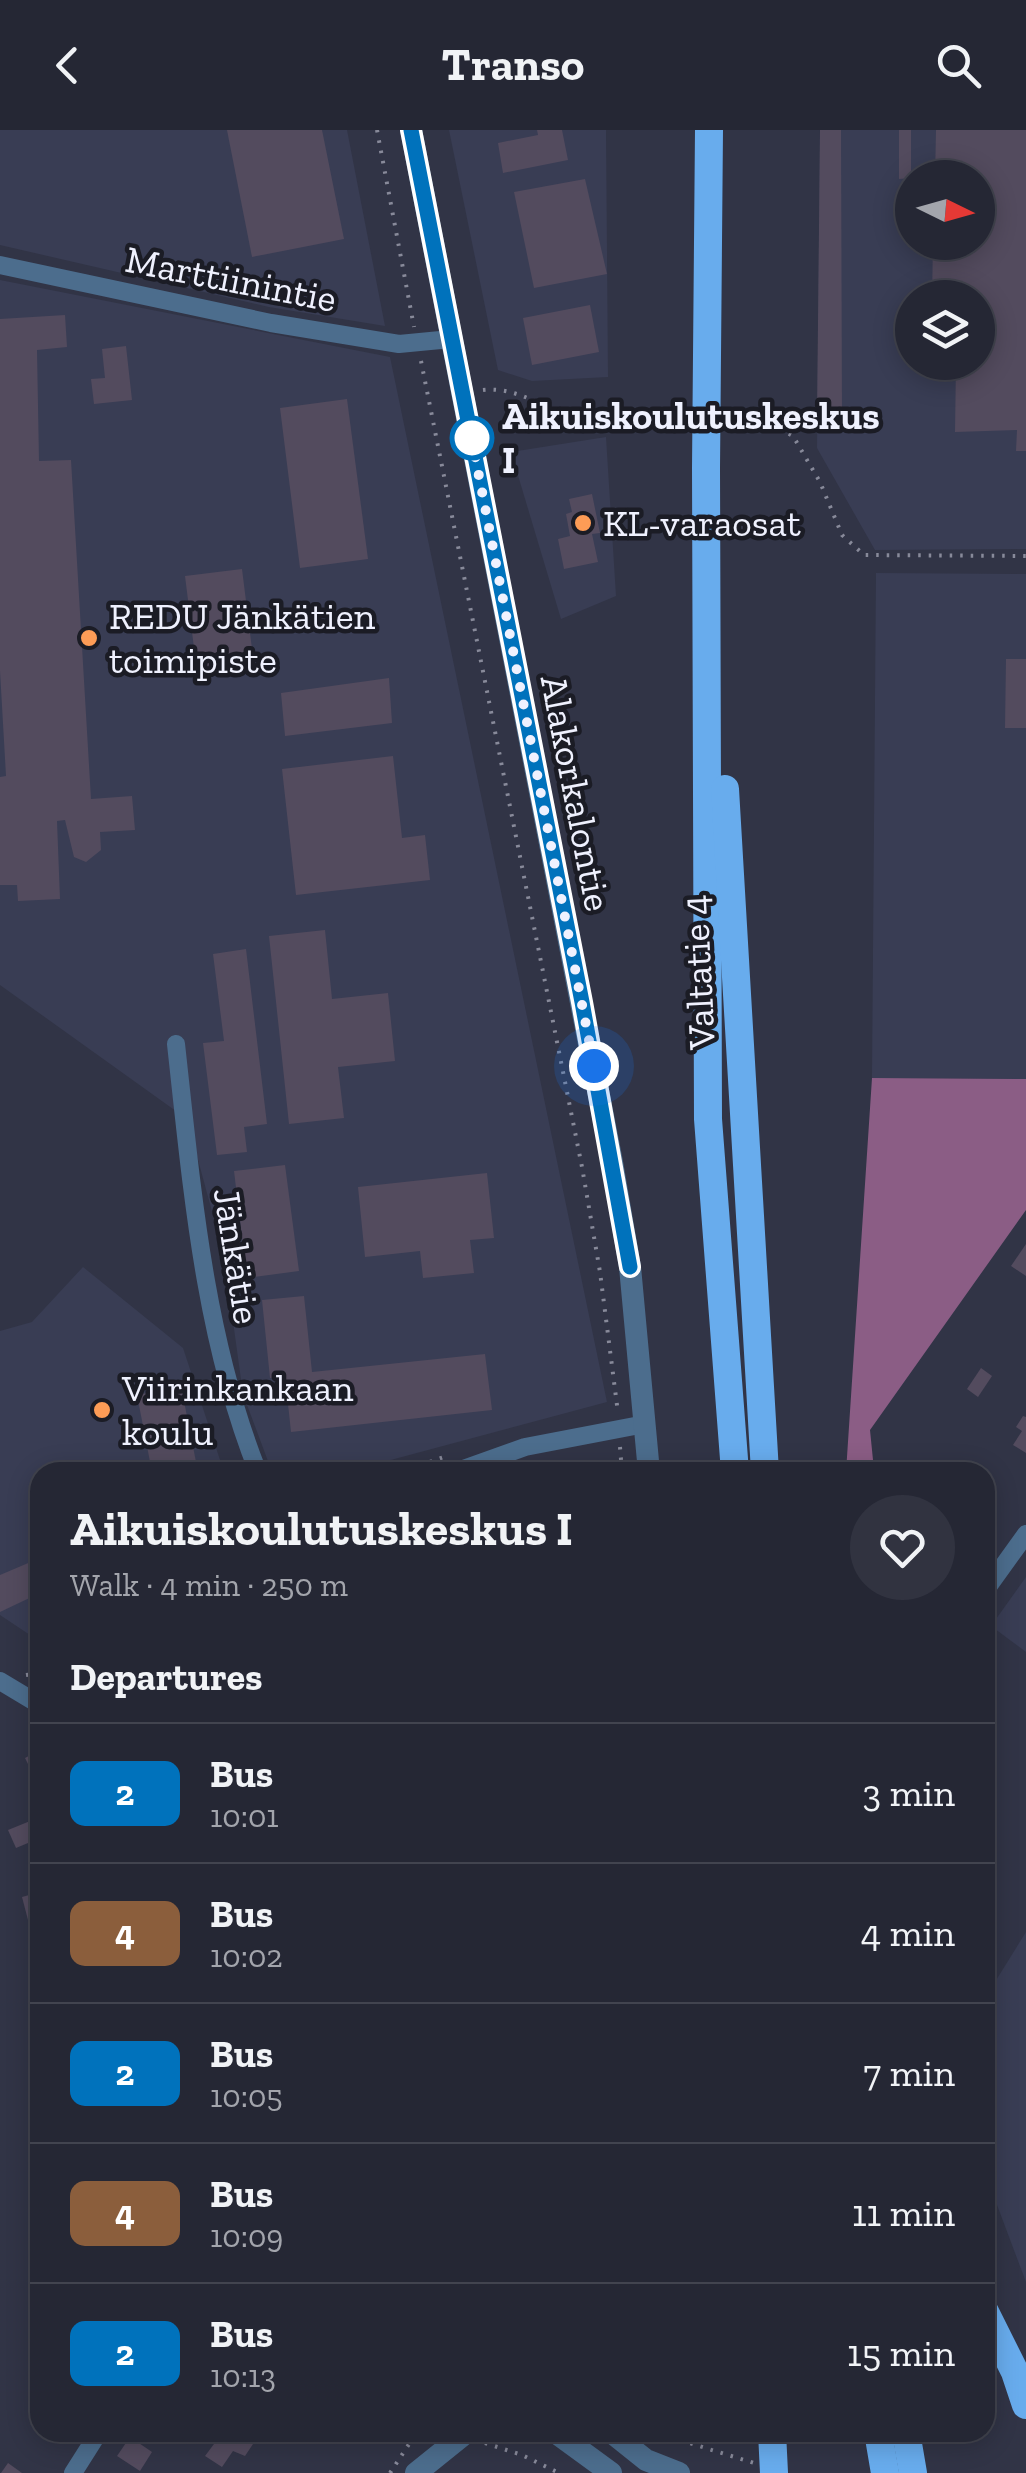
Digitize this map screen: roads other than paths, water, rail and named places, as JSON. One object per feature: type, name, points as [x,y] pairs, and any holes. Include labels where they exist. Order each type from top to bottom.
[{"type":"highway","name":"Valtatie 4","points":[[709,130],[708,1119],[734,1462]]},
{"type":"highway","name":"Valtatie 4","points":[[706,468],[765,1462]]},
{"type":"highway","points":[[995,2332],[1026,2406]]},
{"type":"highway","points":[[773,2442],[774,2471]]},
{"type":"highway","points":[[880,2442],[885,2473]]},
{"type":"highway","points":[[908,2442],[913,2473]]},
{"type":"street","name":"Alakorkalontie","points":[[410,130],[612,1162],[630,1267],[647,1462]]},
{"type":"street","name":"Marttiinintie","points":[[0,265],[272,323],[399,344],[451,339]]},
{"type":"street","name":"Jänkätie","points":[[176,1044],[211,1316],[240,1426],[254,1462]]},
{"type":"street","points":[[484,1462],[525,1448],[645,1424]]},
{"type":"street","points":[[995,1578],[1026,1534]]},
{"type":"street","points":[[0,1681],[30,1699]]},
{"type":"street","points":[[73,2473],[93,2442]]},
{"type":"street","points":[[415,2473],[433,2442]]},
{"type":"street","points":[[415,2473],[454,2442]]},
{"type":"street","points":[[569,2442],[611,2473]]},
{"type":"street","points":[[624,2442],[646,2460],[678,2473]]},
{"type":"place","name":"Aikuiskoulutuskeskus I","points":[[472,438]]},
{"type":"place","name":"KL-varaosat","points":[[583,523]]},
{"type":"place","name":"REDU Jänkätien toimipiste","points":[[89,638]]},
{"type":"place","name":"Viirinkankaan koulu","points":[[102,1410]]}]
